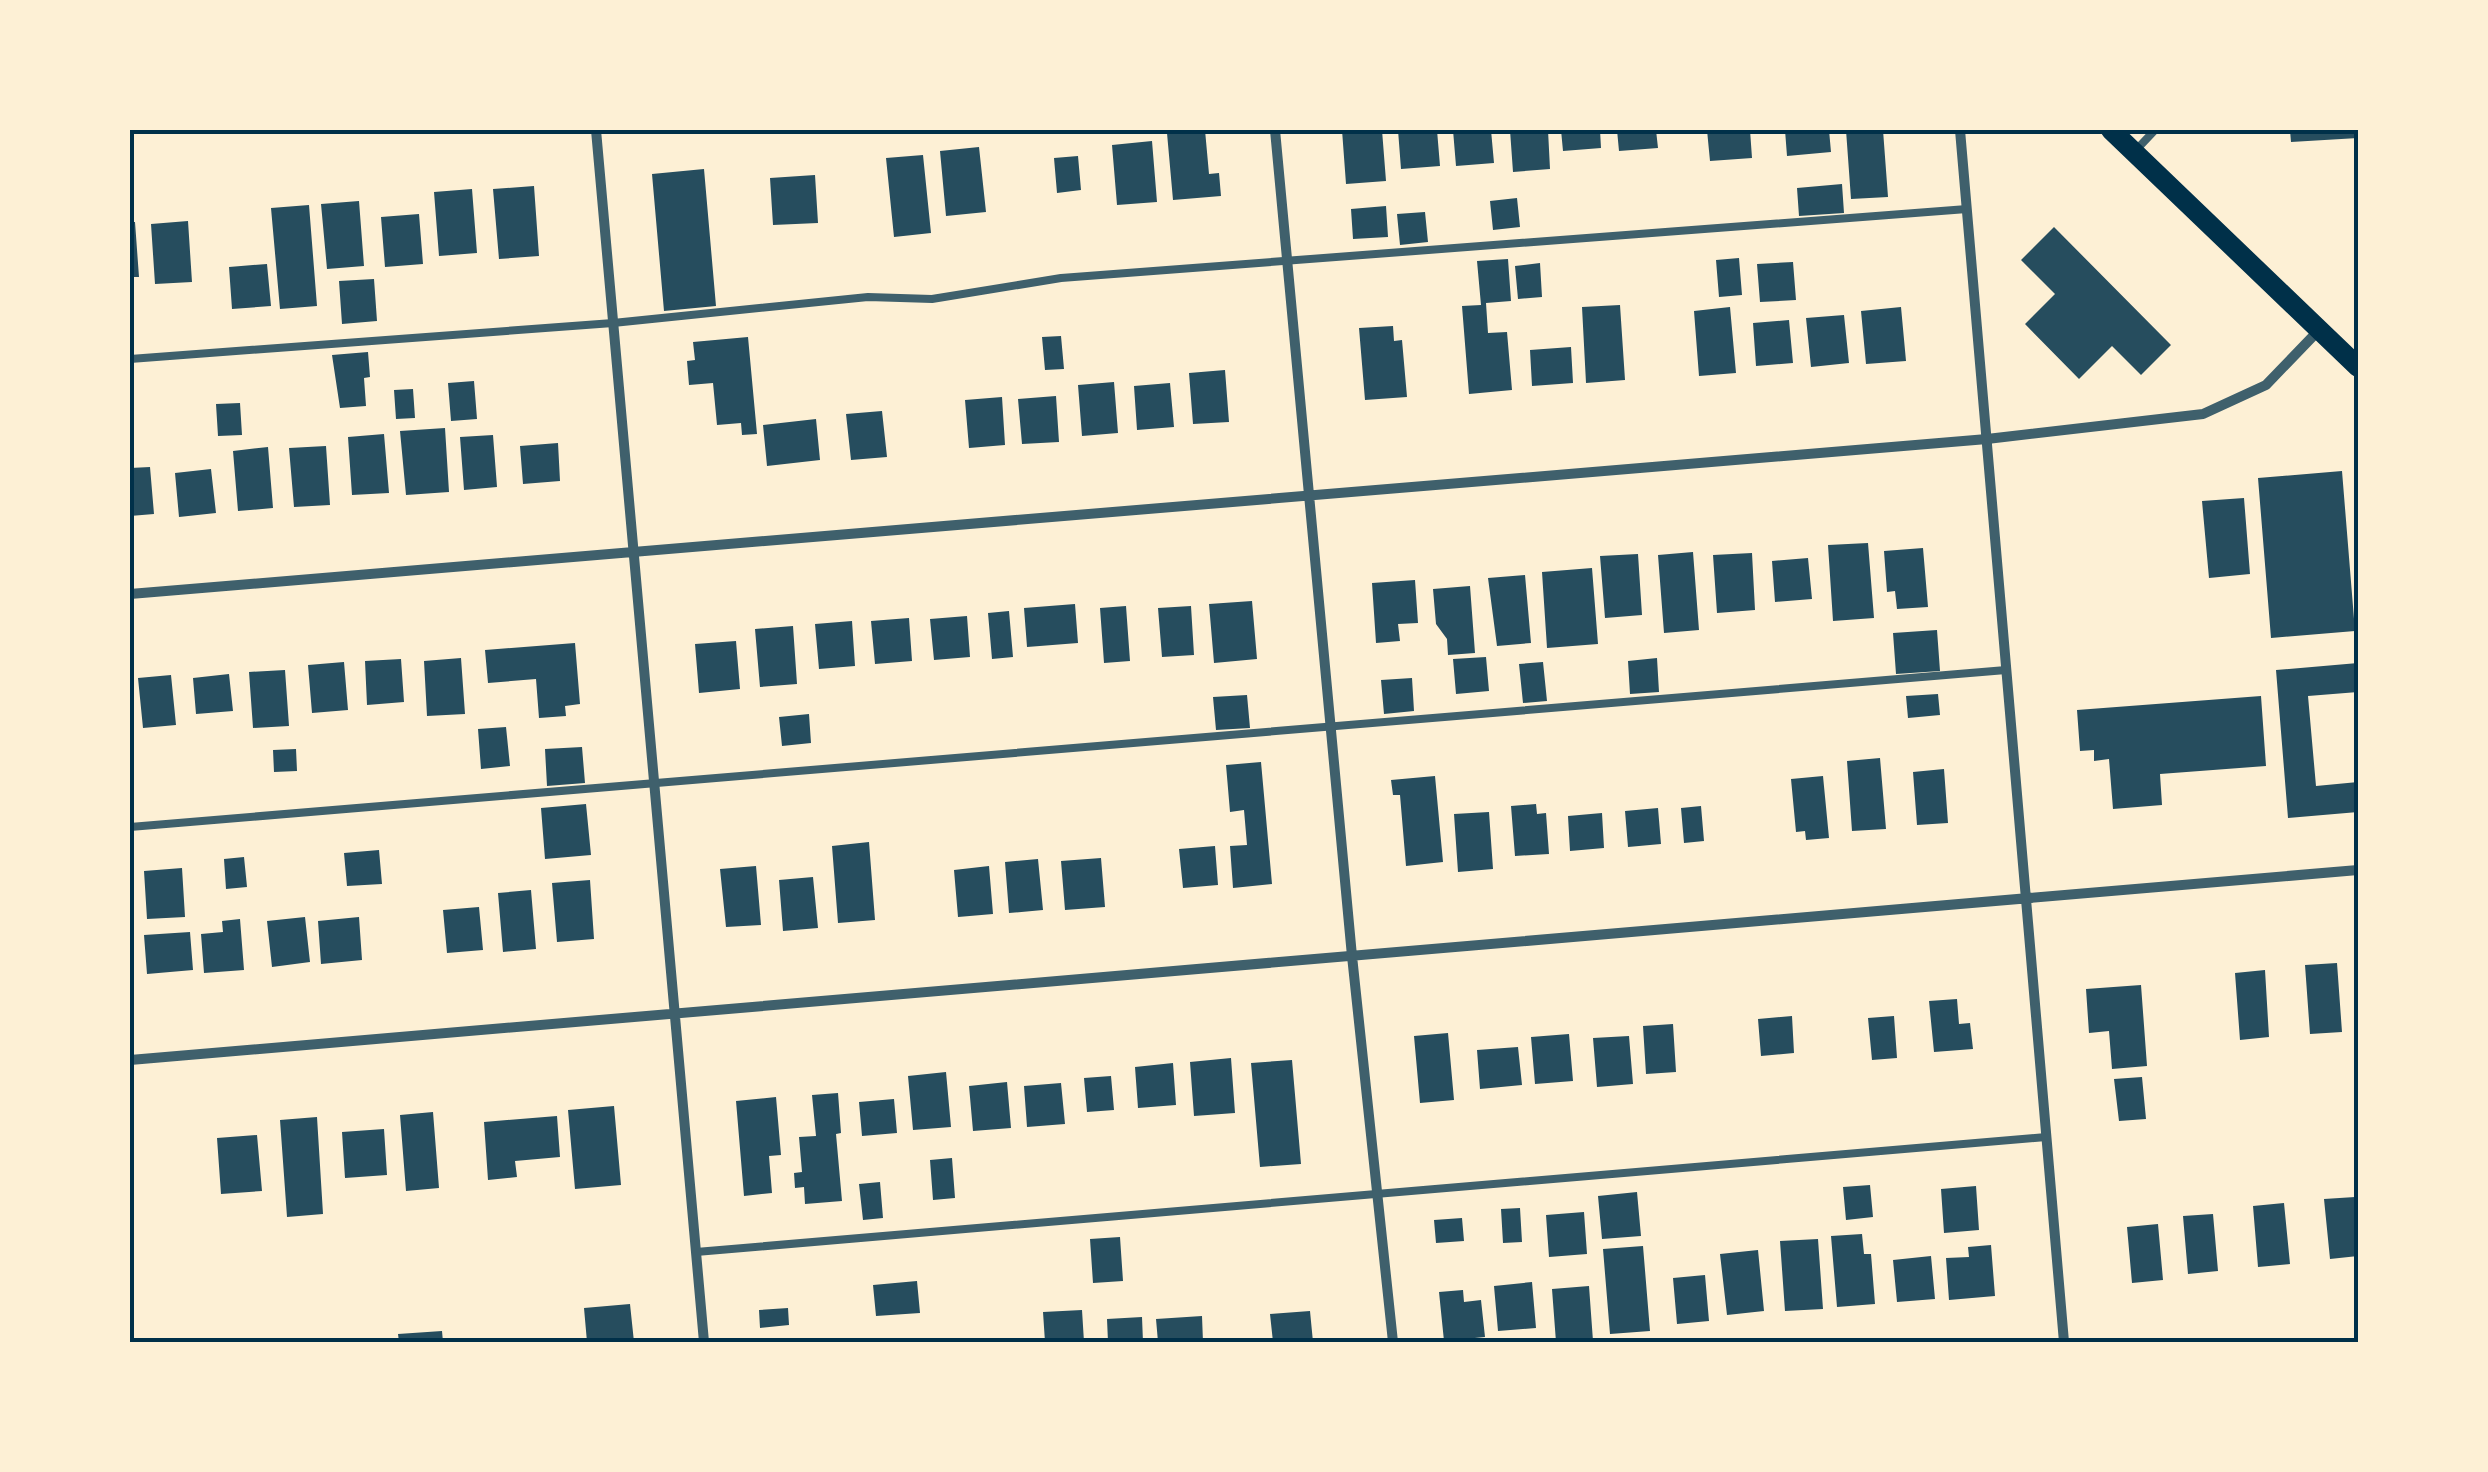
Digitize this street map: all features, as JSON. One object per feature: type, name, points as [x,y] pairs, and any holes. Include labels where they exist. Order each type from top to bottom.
[{"type":"main road","points":[[2111,130],[2358,367]]},
{"type":"street","points":[[596,130],[704,1342]]},
{"type":"street","points":[[1275,130],[1352,956],[1394,1342]]},
{"type":"street","points":[[1960,130],[2064,1342]]},
{"type":"street","points":[[130,594],[1308,498],[1987,439],[2203,414],[2266,385],[2318,331]]},
{"type":"street","points":[[130,1060],[2358,870]]},
{"type":"lane","points":[[2134,152],[2155,130]]},
{"type":"lane","points":[[130,359],[613,323],[868,297],[932,299],[1061,278],[1967,210]]},
{"type":"lane","points":[[130,827],[2006,670]]},
{"type":"lane","points":[[696,1252],[2046,1137]]},
{"type":"building","points":[[1205,130],[1209,174],[1219,173],[1221,196],[1173,200],[1167,133]]},
{"type":"building","points":[[1342,130],[1382,130],[1386,181],[1346,184]]},
{"type":"building","points":[[1398,130],[1437,130],[1440,166],[1401,169]]},
{"type":"building","points":[[1453,130],[1491,130],[1494,163],[1456,166]]},
{"type":"building","points":[[1510,130],[1548,130],[1550,169],[1513,172]]},
{"type":"building","points":[[1561,130],[1600,130],[1601,148],[1563,151]]},
{"type":"building","points":[[1617,130],[1656,130],[1658,148],[1619,151]]},
{"type":"building","points":[[1707,130],[1750,130],[1752,158],[1710,161]]},
{"type":"building","points":[[1785,130],[1829,130],[1831,152],[1787,156]]},
{"type":"building","points":[[1846,130],[1883,130],[1888,197],[1851,199]]},
{"type":"building","points":[[2290,130],[2358,130],[2358,138],[2291,142]]},
{"type":"building","points":[[1152,141],[1157,202],[1117,205],[1112,145]]},
{"type":"building","points":[[979,147],[986,212],[946,216],[940,151]]},
{"type":"building","points":[[923,155],[931,233],[894,237],[886,158]]},
{"type":"building","points":[[1078,156],[1081,190],[1057,193],[1054,158]]},
{"type":"building","points":[[704,169],[716,306],[664,311],[652,174]]},
{"type":"building","points":[[815,175],[818,223],[773,225],[770,178]]},
{"type":"building","points":[[1842,184],[1844,213],[1799,216],[1797,188]]},
{"type":"building","points":[[534,186],[539,256],[499,259],[493,189]]},
{"type":"building","points":[[472,189],[477,253],[439,256],[434,192]]},
{"type":"building","points":[[1517,198],[1520,227],[1493,230],[1490,201]]},
{"type":"building","points":[[359,201],[364,266],[327,269],[321,204]]},
{"type":"building","points":[[309,205],[317,306],[280,309],[271,208]]},
{"type":"building","points":[[1386,206],[1388,237],[1353,239],[1351,209]]},
{"type":"building","points":[[1425,212],[1428,242],[1400,245],[1397,214]]},
{"type":"building","points":[[419,214],[423,264],[385,267],[381,217]]},
{"type":"building","points":[[188,221],[192,282],[155,284],[151,224]]},
{"type":"building","points":[[130,222],[135,222],[139,277],[130,277]]},
{"type":"building","points":[[2054,227],[2171,345],[2141,375],[2112,346],[2079,379],[2025,324],[2055,294],[2021,260]]},
{"type":"building","points":[[1739,258],[1742,295],[1719,297],[1716,260]]},
{"type":"building","points":[[1508,259],[1511,301],[1486,303],[1488,333],[1507,332],[1512,390],[1469,394],[1462,306],[1481,305],[1477,261]]},
{"type":"building","points":[[1793,262],[1796,300],[1760,302],[1757,264]]},
{"type":"building","points":[[1540,263],[1542,297],[1518,299],[1515,266]]},
{"type":"building","points":[[267,264],[271,306],[232,309],[229,267]]},
{"type":"building","points":[[374,279],[377,321],[342,324],[339,281]]},
{"type":"building","points":[[1620,305],[1625,380],[1586,383],[1582,307]]},
{"type":"building","points":[[1730,307],[1736,373],[1699,376],[1694,311]]},
{"type":"building","points":[[1901,307],[1906,361],[1866,364],[1861,311]]},
{"type":"building","points":[[1844,315],[1849,363],[1811,367],[1806,318]]},
{"type":"building","points":[[1789,320],[1793,363],[1756,366],[1753,323]]},
{"type":"building","points":[[1393,326],[1394,341],[1402,340],[1407,397],[1365,400],[1359,328]]},
{"type":"building","points":[[1061,336],[1064,369],[1045,370],[1042,337]]},
{"type":"building","points":[[748,337],[757,434],[742,435],[741,423],[717,425],[713,383],[689,385],[687,361],[695,360],[693,342]]},
{"type":"building","points":[[1571,347],[1573,383],[1532,386],[1530,350]]},
{"type":"building","points":[[368,352],[370,377],[364,378],[366,406],[340,408],[332,355]]},
{"type":"building","points":[[1225,370],[1229,422],[1193,424],[1189,373]]},
{"type":"building","points":[[474,381],[477,419],[451,421],[448,383]]},
{"type":"building","points":[[1114,382],[1118,433],[1082,436],[1078,385]]},
{"type":"building","points":[[1170,383],[1174,427],[1137,430],[1134,386]]},
{"type":"building","points":[[413,389],[415,418],[396,419],[394,390]]},
{"type":"building","points":[[1056,396],[1059,442],[1022,444],[1018,399]]},
{"type":"building","points":[[1002,397],[1005,445],[969,448],[965,400]]},
{"type":"building","points":[[240,403],[242,435],[218,436],[216,404]]},
{"type":"building","points":[[882,411],[887,457],[851,460],[846,414]]},
{"type":"building","points":[[816,419],[820,460],[767,466],[763,425]]},
{"type":"building","points":[[445,428],[449,492],[406,495],[400,431]]},
{"type":"building","points":[[384,434],[389,493],[352,495],[348,437]]},
{"type":"building","points":[[493,435],[497,487],[464,490],[460,437]]},
{"type":"building","points":[[558,443],[560,481],[523,484],[520,446]]},
{"type":"building","points":[[326,446],[330,505],[294,507],[289,448]]},
{"type":"building","points":[[268,447],[273,508],[238,511],[233,451]]},
{"type":"building","points":[[150,467],[154,514],[130,516],[130,468]]},
{"type":"building","points":[[211,469],[216,513],[179,517],[175,473]]},
{"type":"building","points":[[2342,471],[2355,631],[2271,638],[2258,478]]},
{"type":"building","points":[[2244,498],[2250,574],[2209,578],[2202,501]]},
{"type":"building","points":[[1868,543],[1874,618],[1833,621],[1828,545]]},
{"type":"building","points":[[1923,548],[1928,607],[1897,609],[1895,591],[1887,592],[1884,551]]},
{"type":"building","points":[[1693,552],[1699,630],[1664,633],[1658,555]]},
{"type":"building","points":[[1752,553],[1755,610],[1717,613],[1713,555]]},
{"type":"building","points":[[1638,554],[1642,615],[1605,618],[1600,556]]},
{"type":"building","points":[[1808,558],[1812,599],[1775,602],[1772,561]]},
{"type":"building","points":[[1592,568],[1598,644],[1547,648],[1542,572]]},
{"type":"building","points":[[1525,575],[1531,643],[1497,646],[1488,578]]},
{"type":"building","points":[[1415,580],[1418,623],[1398,624],[1400,641],[1376,643],[1372,583]]},
{"type":"building","points":[[1470,586],[1475,653],[1448,655],[1447,639],[1436,624],[1433,589]]},
{"type":"building","points":[[1252,601],[1257,659],[1214,663],[1209,604]]},
{"type":"building","points":[[1075,604],[1078,643],[1027,647],[1024,608]]},
{"type":"building","points":[[1126,606],[1130,661],[1104,663],[1100,608]]},
{"type":"building","points":[[1191,606],[1194,655],[1162,657],[1158,608]]},
{"type":"building","points":[[1009,611],[1013,657],[992,659],[988,613]]},
{"type":"building","points":[[967,616],[970,657],[934,660],[930,619]]},
{"type":"building","points":[[909,618],[912,661],[875,664],[871,621]]},
{"type":"building","points":[[852,621],[855,666],[819,669],[815,624]]},
{"type":"building","points":[[793,626],[797,684],[760,687],[755,629]]},
{"type":"building","points":[[1937,630],[1940,671],[1896,674],[1893,633]]},
{"type":"building","points":[[736,641],[740,689],[699,693],[695,644]]},
{"type":"building","points":[[575,643],[580,704],[565,706],[566,716],[539,718],[536,679],[488,683],[485,650]]},
{"type":"building","points":[[1486,657],[1489,691],[1456,694],[1453,659]]},
{"type":"building","points":[[461,658],[465,714],[427,716],[424,661]]},
{"type":"building","points":[[1657,658],[1659,692],[1630,694],[1628,661]]},
{"type":"building","points":[[401,659],[404,702],[367,705],[365,661]]},
{"type":"building","points":[[344,662],[348,710],[312,713],[308,665]]},
{"type":"building","points":[[1543,662],[1547,701],[1523,703],[1519,664]]},
{"type":"building","points":[[2358,663],[2358,692],[2308,696],[2316,786],[2358,782],[2358,812],[2288,818],[2276,670]]},
{"type":"building","points":[[285,670],[289,726],[253,728],[249,672]]},
{"type":"building","points":[[229,674],[233,711],[196,714],[193,678]]},
{"type":"building","points":[[171,675],[176,725],[143,728],[138,678]]},
{"type":"building","points":[[1412,678],[1414,711],[1384,714],[1381,680]]},
{"type":"building","points":[[1938,694],[1940,715],[1908,718],[1906,696]]},
{"type":"building","points":[[1247,695],[1250,728],[1216,730],[1213,697]]},
{"type":"building","points":[[2261,696],[2266,766],[2160,774],[2162,805],[2113,809],[2109,759],[2094,761],[2094,750],[2080,751],[2077,710]]},
{"type":"building","points":[[809,714],[811,743],[782,746],[779,717]]},
{"type":"building","points":[[506,727],[510,766],[481,769],[478,729]]},
{"type":"building","points":[[582,747],[585,783],[547,786],[545,749]]},
{"type":"building","points":[[296,749],[297,771],[274,772],[273,750]]},
{"type":"building","points":[[1880,758],[1886,829],[1852,831],[1847,761]]},
{"type":"building","points":[[1261,762],[1272,884],[1233,888],[1230,846],[1247,845],[1244,810],[1230,812],[1226,765]]},
{"type":"building","points":[[1944,769],[1948,823],[1917,825],[1913,772]]},
{"type":"building","points":[[1435,776],[1443,862],[1406,866],[1400,795],[1393,795],[1391,780]]},
{"type":"building","points":[[1823,776],[1829,838],[1806,840],[1805,831],[1796,832],[1791,779]]},
{"type":"building","points":[[586,804],[591,855],[545,859],[541,808]]},
{"type":"building","points":[[1536,804],[1537,814],[1546,813],[1549,854],[1515,856],[1511,806]]},
{"type":"building","points":[[1701,806],[1704,841],[1684,843],[1681,808]]},
{"type":"building","points":[[1658,808],[1661,844],[1628,847],[1625,811]]},
{"type":"building","points":[[1489,812],[1493,869],[1458,872],[1454,814]]},
{"type":"building","points":[[1602,813],[1604,848],[1570,851],[1568,816]]},
{"type":"building","points":[[869,842],[875,920],[838,923],[832,846]]},
{"type":"building","points":[[1215,846],[1218,885],[1183,888],[1179,849]]},
{"type":"building","points":[[379,850],[382,884],[347,886],[344,853]]},
{"type":"building","points":[[244,857],[247,887],[226,889],[224,859]]},
{"type":"building","points":[[1101,858],[1105,907],[1065,910],[1061,861]]},
{"type":"building","points":[[1038,859],[1043,910],[1009,913],[1005,862]]},
{"type":"building","points":[[756,866],[761,925],[726,927],[720,869]]},
{"type":"building","points":[[989,866],[993,914],[958,917],[954,870]]},
{"type":"building","points":[[182,868],[185,917],[147,919],[144,871]]},
{"type":"building","points":[[813,877],[818,928],[783,931],[779,880]]},
{"type":"building","points":[[590,880],[594,939],[557,942],[552,883]]},
{"type":"building","points":[[531,890],[536,949],[503,952],[498,893]]},
{"type":"building","points":[[479,907],[483,950],[447,953],[443,910]]},
{"type":"building","points":[[305,917],[310,962],[272,967],[267,921]]},
{"type":"building","points":[[359,917],[362,960],[321,964],[318,921]]},
{"type":"building","points":[[240,919],[244,970],[204,973],[201,934],[223,932],[222,921]]},
{"type":"building","points":[[190,932],[193,970],[147,974],[144,935]]},
{"type":"building","points":[[2337,963],[2342,1032],[2310,1034],[2305,965]]},
{"type":"building","points":[[2265,970],[2269,1037],[2240,1040],[2235,973]]},
{"type":"building","points":[[2141,985],[2147,1066],[2112,1069],[2109,1031],[2089,1033],[2086,989]]},
{"type":"building","points":[[1957,999],[1959,1024],[1970,1023],[1973,1049],[1934,1052],[1929,1001]]},
{"type":"building","points":[[1792,1016],[1794,1053],[1761,1056],[1758,1019]]},
{"type":"building","points":[[1894,1016],[1897,1058],[1872,1060],[1868,1018]]},
{"type":"building","points":[[1673,1024],[1676,1072],[1646,1074],[1643,1026]]},
{"type":"building","points":[[1448,1033],[1454,1100],[1420,1103],[1414,1036]]},
{"type":"building","points":[[1569,1034],[1573,1081],[1535,1084],[1531,1037]]},
{"type":"building","points":[[1629,1036],[1633,1084],[1597,1087],[1593,1038]]},
{"type":"building","points":[[1518,1047],[1522,1085],[1480,1089],[1477,1050]]},
{"type":"building","points":[[1231,1058],[1235,1113],[1194,1116],[1190,1062]]},
{"type":"building","points":[[1292,1060],[1301,1164],[1260,1167],[1251,1063]]},
{"type":"building","points":[[1173,1063],[1176,1105],[1138,1108],[1135,1067]]},
{"type":"building","points":[[946,1072],[951,1127],[913,1130],[908,1076]]},
{"type":"building","points":[[1111,1076],[1114,1110],[1087,1112],[1084,1078]]},
{"type":"building","points":[[2142,1077],[2146,1119],[2119,1121],[2114,1079]]},
{"type":"building","points":[[1007,1082],[1011,1128],[973,1131],[969,1086]]},
{"type":"building","points":[[1061,1083],[1065,1124],[1027,1127],[1024,1086]]},
{"type":"building","points":[[838,1093],[841,1133],[836,1134],[842,1201],[805,1204],[804,1187],[795,1188],[794,1173],[802,1172],[799,1137],[816,1136],[812,1095]]},
{"type":"building","points":[[776,1097],[781,1155],[769,1156],[772,1193],[744,1196],[736,1101]]},
{"type":"building","points":[[894,1099],[897,1133],[862,1136],[859,1102]]},
{"type":"building","points":[[614,1106],[621,1185],[575,1189],[568,1110]]},
{"type":"building","points":[[433,1112],[439,1188],[406,1191],[400,1115]]},
{"type":"building","points":[[557,1116],[560,1157],[515,1161],[517,1177],[488,1180],[484,1122]]},
{"type":"building","points":[[317,1117],[323,1214],[287,1217],[280,1120]]},
{"type":"building","points":[[384,1129],[387,1175],[345,1178],[342,1132]]},
{"type":"building","points":[[257,1135],[262,1191],[221,1194],[217,1138]]},
{"type":"building","points":[[952,1158],[955,1198],[933,1200],[930,1160]]},
{"type":"building","points":[[880,1182],[883,1218],[863,1220],[859,1184]]},
{"type":"building","points":[[1870,1185],[1873,1217],[1846,1220],[1843,1187]]},
{"type":"building","points":[[1976,1186],[1979,1230],[1944,1233],[1941,1189]]},
{"type":"building","points":[[1637,1192],[1641,1236],[1602,1239],[1598,1196]]},
{"type":"building","points":[[2355,1197],[2358,1256],[2330,1259],[2324,1199]]},
{"type":"building","points":[[2284,1203],[2290,1264],[2258,1267],[2253,1206]]},
{"type":"building","points":[[1520,1208],[1522,1242],[1503,1243],[1501,1209]]},
{"type":"building","points":[[1584,1212],[1587,1254],[1549,1257],[1546,1215]]},
{"type":"building","points":[[2213,1214],[2218,1271],[2188,1274],[2183,1216]]},
{"type":"building","points":[[1462,1218],[1464,1241],[1436,1243],[1434,1220]]},
{"type":"building","points":[[2158,1224],[2163,1280],[2132,1283],[2127,1227]]},
{"type":"building","points":[[1862,1234],[1864,1254],[1871,1254],[1875,1304],[1837,1307],[1831,1236]]},
{"type":"building","points":[[1120,1237],[1123,1281],[1093,1283],[1090,1239]]},
{"type":"building","points":[[1818,1239],[1823,1309],[1785,1311],[1780,1241]]},
{"type":"building","points":[[1991,1245],[1995,1296],[1949,1300],[1946,1258],[1969,1257],[1968,1247]]},
{"type":"building","points":[[1643,1246],[1650,1331],[1610,1334],[1603,1249]]},
{"type":"building","points":[[1758,1250],[1764,1311],[1727,1315],[1720,1254]]},
{"type":"building","points":[[1931,1256],[1935,1299],[1897,1302],[1893,1260]]},
{"type":"building","points":[[1705,1275],[1709,1321],[1677,1324],[1673,1278]]},
{"type":"building","points":[[917,1281],[920,1313],[876,1316],[873,1285]]},
{"type":"building","points":[[1532,1282],[1536,1328],[1498,1331],[1494,1286]]},
{"type":"building","points":[[1589,1286],[1593,1341],[1556,1342],[1552,1289]]},
{"type":"building","points":[[1463,1290],[1464,1302],[1481,1300],[1485,1337],[1444,1341],[1439,1292]]},
{"type":"building","points":[[630,1304],[634,1342],[587,1342],[584,1308]]},
{"type":"building","points":[[788,1308],[789,1325],[760,1328],[759,1310]]},
{"type":"building","points":[[1082,1310],[1084,1342],[1045,1342],[1043,1312]]},
{"type":"building","points":[[1310,1311],[1313,1342],[1273,1342],[1270,1314]]},
{"type":"building","points":[[1202,1316],[1203,1342],[1158,1342],[1156,1319]]},
{"type":"building","points":[[1142,1317],[1143,1342],[1108,1342],[1107,1319]]},
{"type":"building","points":[[442,1331],[443,1342],[399,1342],[398,1334]]}]
